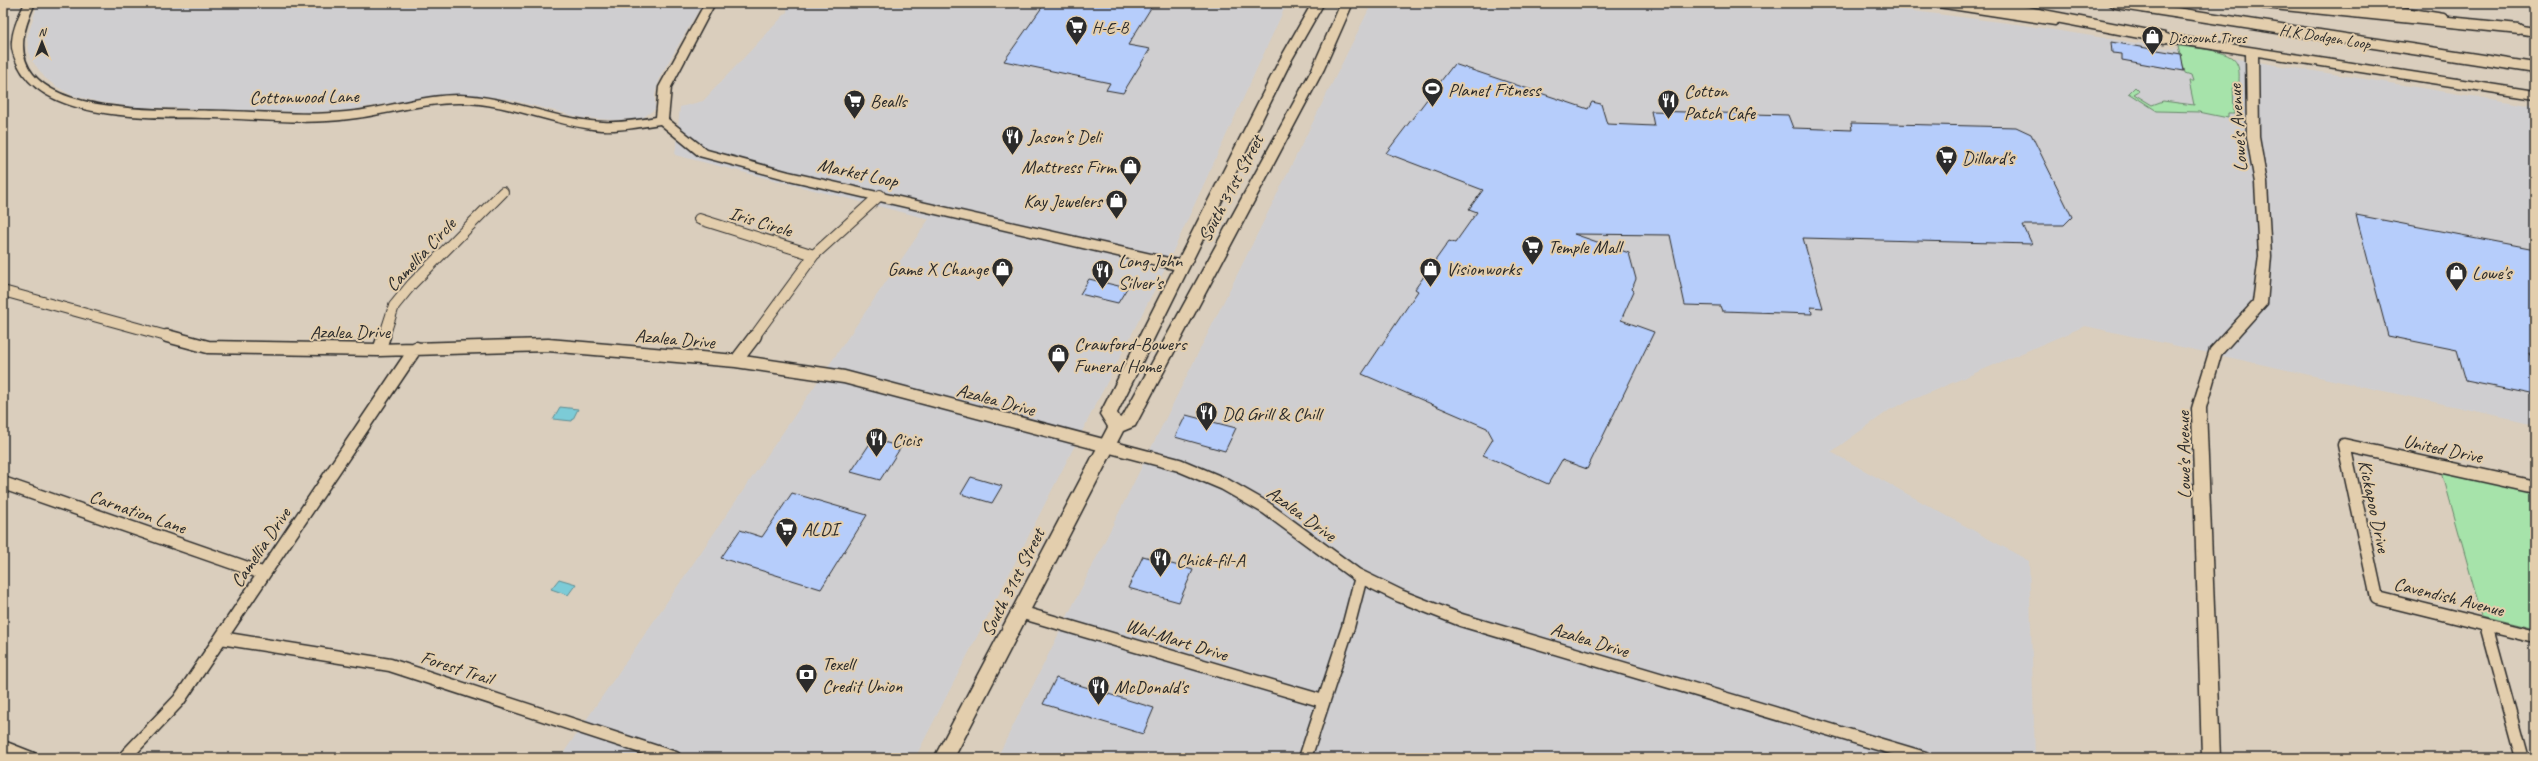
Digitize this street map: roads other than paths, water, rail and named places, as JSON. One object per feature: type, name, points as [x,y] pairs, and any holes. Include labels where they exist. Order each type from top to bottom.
[{"type":"highway","points":[[1983,3],[2165,38]]},
{"type":"highway","name":"H K Dodgen Loop","points":[[2115,3],[2535,68]]},
{"type":"highway","name":"H K Dodgen Loop","points":[[2196,3],[2535,55]]},
{"type":"highway","points":[[2263,3],[2519,29]]},
{"type":"main road","name":"South 31st Street","points":[[1117,426],[1108,414],[1284,61],[1318,3]]},
{"type":"main road","name":"South 31st Street","points":[[944,758],[1106,446],[1117,426],[1130,420],[1318,69],[1347,3]]},
{"type":"main road","points":[[1938,3],[2535,95]]},
{"type":"main road","points":[[2351,3],[2535,32]]},
{"type":"street","name":"Cottonwood Lane","points":[[30,3],[18,37],[18,55],[24,68],[32,78],[57,96],[74,103],[97,108],[134,113],[332,117],[433,101],[458,99],[480,100],[602,126],[622,126],[662,120]]},
{"type":"street","points":[[662,120],[666,87],[682,52],[710,3]]},
{"type":"street","name":"Lowe's Avenue","points":[[2211,758],[2199,408],[2215,353],[2260,304],[2265,256],[2261,183],[2254,137],[2252,52]]},
{"type":"street","name":"Market Loop","points":[[662,120],[703,153],[789,176],[880,195],[1182,266]]},
{"type":"street","name":"Camellia Circle","points":[[379,350],[394,306],[412,284],[503,192]]},
{"type":"street","points":[[736,361],[814,255],[880,195]]},
{"type":"street","name":"Iris Circle","points":[[698,219],[814,255]]},
{"type":"street","name":"Azalea Drive","points":[[3,290],[208,347],[379,350],[548,345],[736,361],[844,377],[1179,465],[1213,478],[1294,527],[1342,566],[1387,592],[1462,620],[1925,758]]},
{"type":"street","name":"Camellia Drive","points":[[124,758],[179,700],[221,638],[262,573],[416,348]]},
{"type":"street","name":"United Drive","points":[[2344,445],[2535,487]]},
{"type":"street","name":"Kickapoo Drive","points":[[2344,445],[2377,598]]},
{"type":"street","name":"Carnation Lane","points":[[3,483],[262,573]]},
{"type":"street","points":[[1305,758],[1361,577]]},
{"type":"street","name":"Cavendish Avenue","points":[[2377,598],[2535,637]]},
{"type":"street","name":"Wal-Mart Drive","points":[[1020,612],[1323,702]]},
{"type":"street","points":[[2486,625],[2522,758]]},
{"type":"street","name":"Forest Trail","points":[[221,638],[390,665],[675,758]]},
{"type":"street","points":[[3,747],[31,758]]},
{"type":"water","points":[[560,407],[578,409],[572,421],[553,419]]},
{"type":"water","points":[[559,579],[576,584],[568,595],[551,589]]},
{"type":"place","name":"H-E-B","points":[[1076,46]]},
{"type":"place","name":"Discount Tires","points":[[2152,56]]},
{"type":"place","name":"Planet Fitness","points":[[1432,108]]},
{"type":"place","name":"Bealls","points":[[855,120]]},
{"type":"place","name":"Cotton Patch Cafe","points":[[1668,120]]},
{"type":"place","name":"Jason's Deli","points":[[1012,156]]},
{"type":"place","name":"Dillard's","points":[[1946,176]]},
{"type":"place","name":"Mattress Firm","points":[[1131,186]]},
{"type":"place","name":"Kay Jewelers","points":[[1117,220]]},
{"type":"place","name":"Temple Mall","points":[[1532,266]]},
{"type":"place","name":"Game X Change","points":[[1003,288]]},
{"type":"place","name":"Visionworks","points":[[1430,288]]},
{"type":"place","name":"Long John Silver's","points":[[1103,290]]},
{"type":"place","name":"Lowe's","points":[[2456,292]]},
{"type":"place","name":"Crawford-Bowers Funeral Home","points":[[1058,374]]},
{"type":"place","name":"DQ Grill & Chill","points":[[1206,432]]},
{"type":"place","name":"Cicis","points":[[876,458]]},
{"type":"place","name":"ALDI","points":[[787,548]]},
{"type":"place","name":"Chick-fil-A","points":[[1161,578]]},
{"type":"place","name":"Texell Credit Union","points":[[806,694]]},
{"type":"place","name":"McDonald's","points":[[1099,706]]}]
